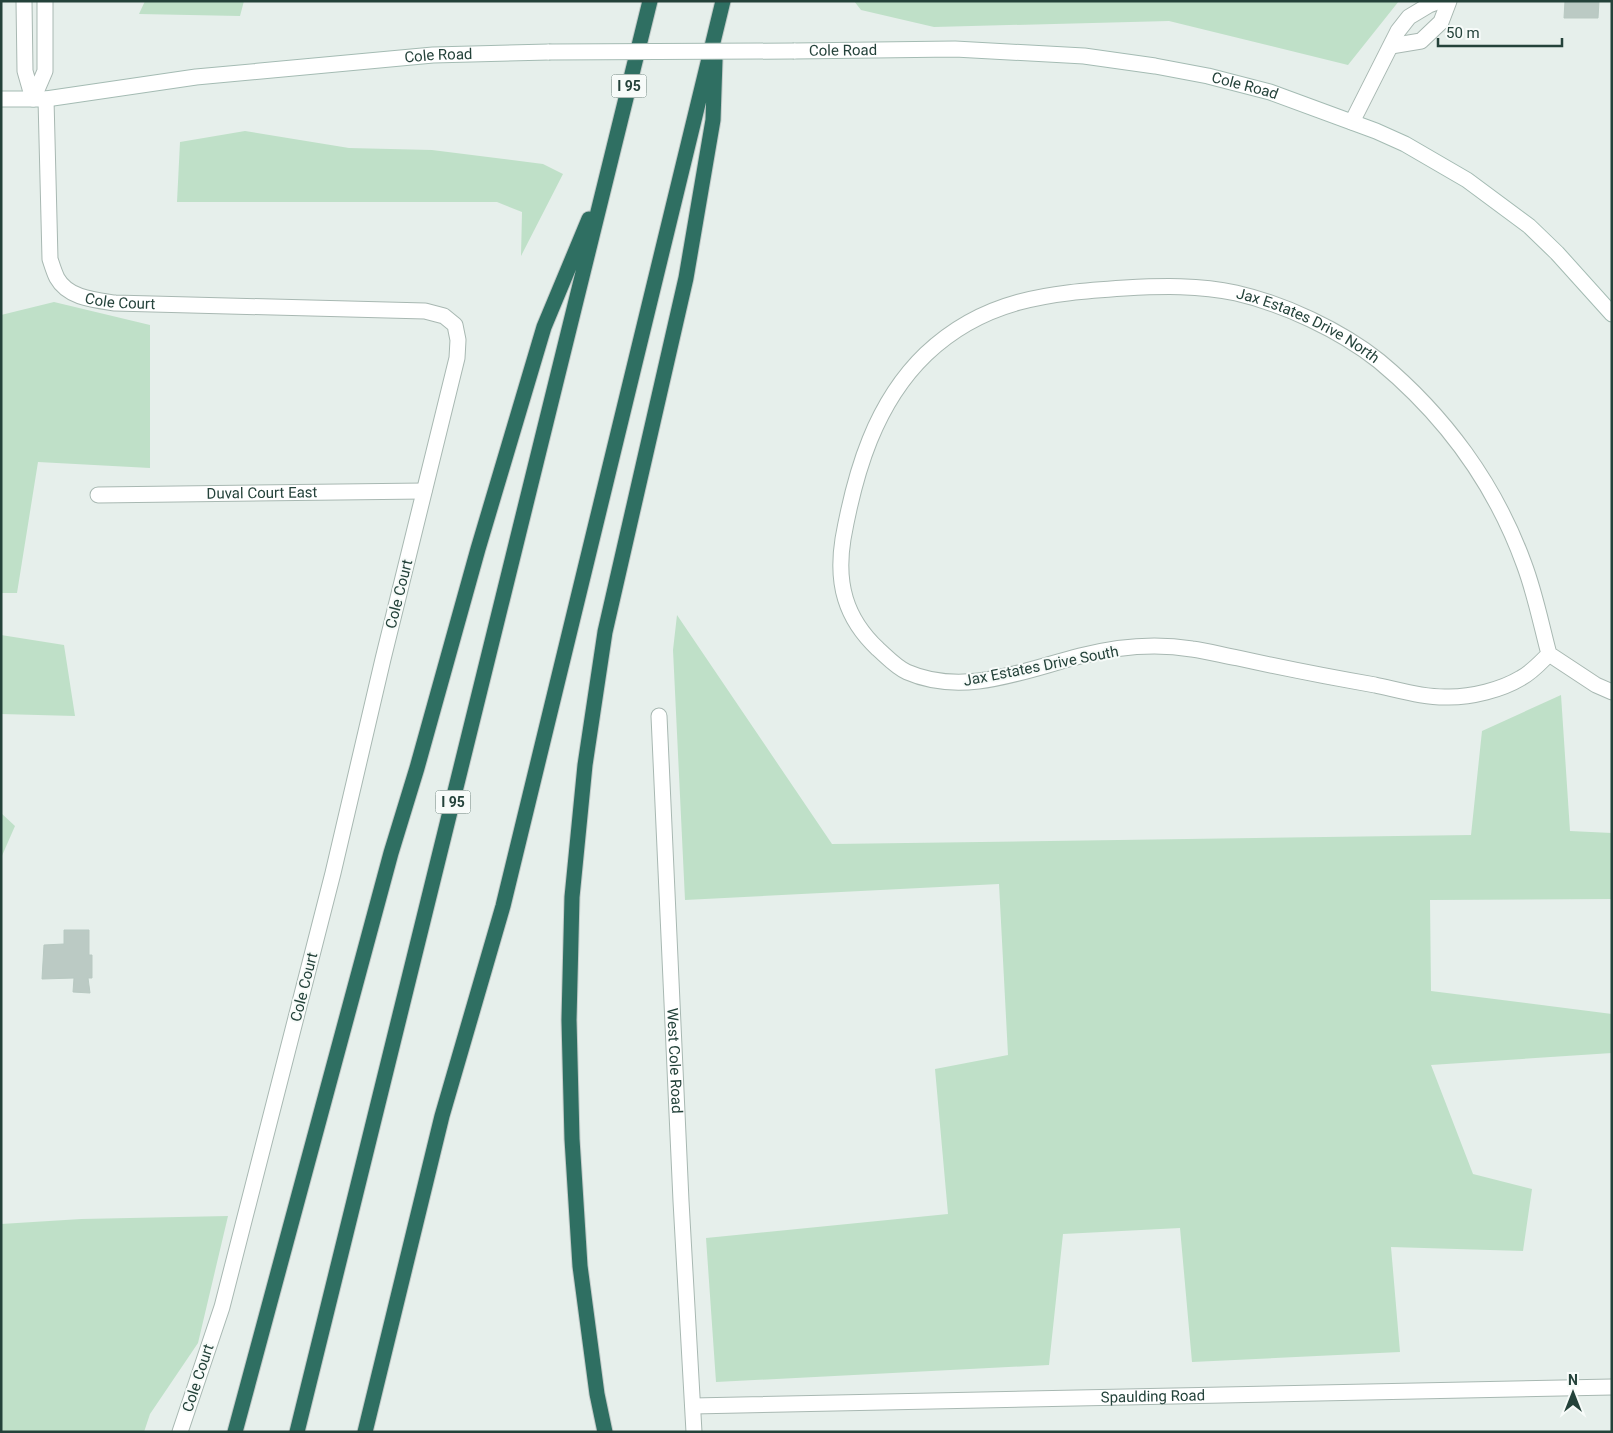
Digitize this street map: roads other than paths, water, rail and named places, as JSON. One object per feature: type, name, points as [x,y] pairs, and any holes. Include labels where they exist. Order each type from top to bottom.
[{"type":"highway","name":"I 95","points":[[297,1432],[650,1]]},
{"type":"highway","points":[[365,1432],[442,1116],[503,906],[722,1]]},
{"type":"highway","points":[[605,1432],[597,1394],[580,1266],[572,1140],[569,1020],[572,897],[585,765],[605,632],[686,278],[713,120],[716,28]]},
{"type":"highway","points":[[234,1432],[391,853],[418,768],[478,549],[544,327],[608,172]]},
{"type":"street","points":[[24,1],[24,71],[39,99]]},
{"type":"street","points":[[39,99],[46,71],[45,1]]},
{"type":"street","points":[[1352,122],[1398,31],[1409,17],[1440,1]]},
{"type":"street","points":[[1391,46],[1420,41],[1440,22],[1449,1]]},
{"type":"street","points":[[24,23],[45,22]]},
{"type":"street","name":"Cole Road","points":[[1,99],[39,99],[196,77],[433,55],[549,52],[955,49],[1084,56],[1208,76],[1270,92],[1376,131],[1413,148],[1467,180],[1529,226],[1557,253],[1612,314]]},
{"type":"street","name":"Cole Court","points":[[39,99],[50,259],[57,279],[74,294],[87,299],[114,303],[425,311],[444,316],[455,325],[458,340],[457,358],[333,873],[222,1307],[180,1432]]},
{"type":"street","name":"Jax Estates Drive North","points":[[872,432],[888,401],[925,355],[967,323],[995,309],[1043,295],[1108,289],[1180,286],[1210,288],[1240,294],[1286,310],[1319,324],[1342,337],[1374,358],[1407,386],[1437,416],[1463,448],[1482,478],[1514,538],[1525,566],[1549,654]]},
{"type":"street","name":"Jax Estates Drive South","points":[[872,432],[860,470],[840,556],[843,588],[848,608],[862,633],[894,664],[905,671],[943,682],[975,682],[1100,652],[1146,647],[1186,647],[1346,680],[1447,697],[1473,694],[1504,686],[1534,670],[1549,654]]},
{"type":"street","name":"Duval Court East","points":[[98,495],[424,492]]},
{"type":"street","points":[[1549,654],[1596,685],[1612,692]]},
{"type":"street","name":"West Cole Road","points":[[659,716],[680,1182],[694,1432]]},
{"type":"street","name":"Spaulding Road","points":[[693,1406],[1612,1387]]}]
